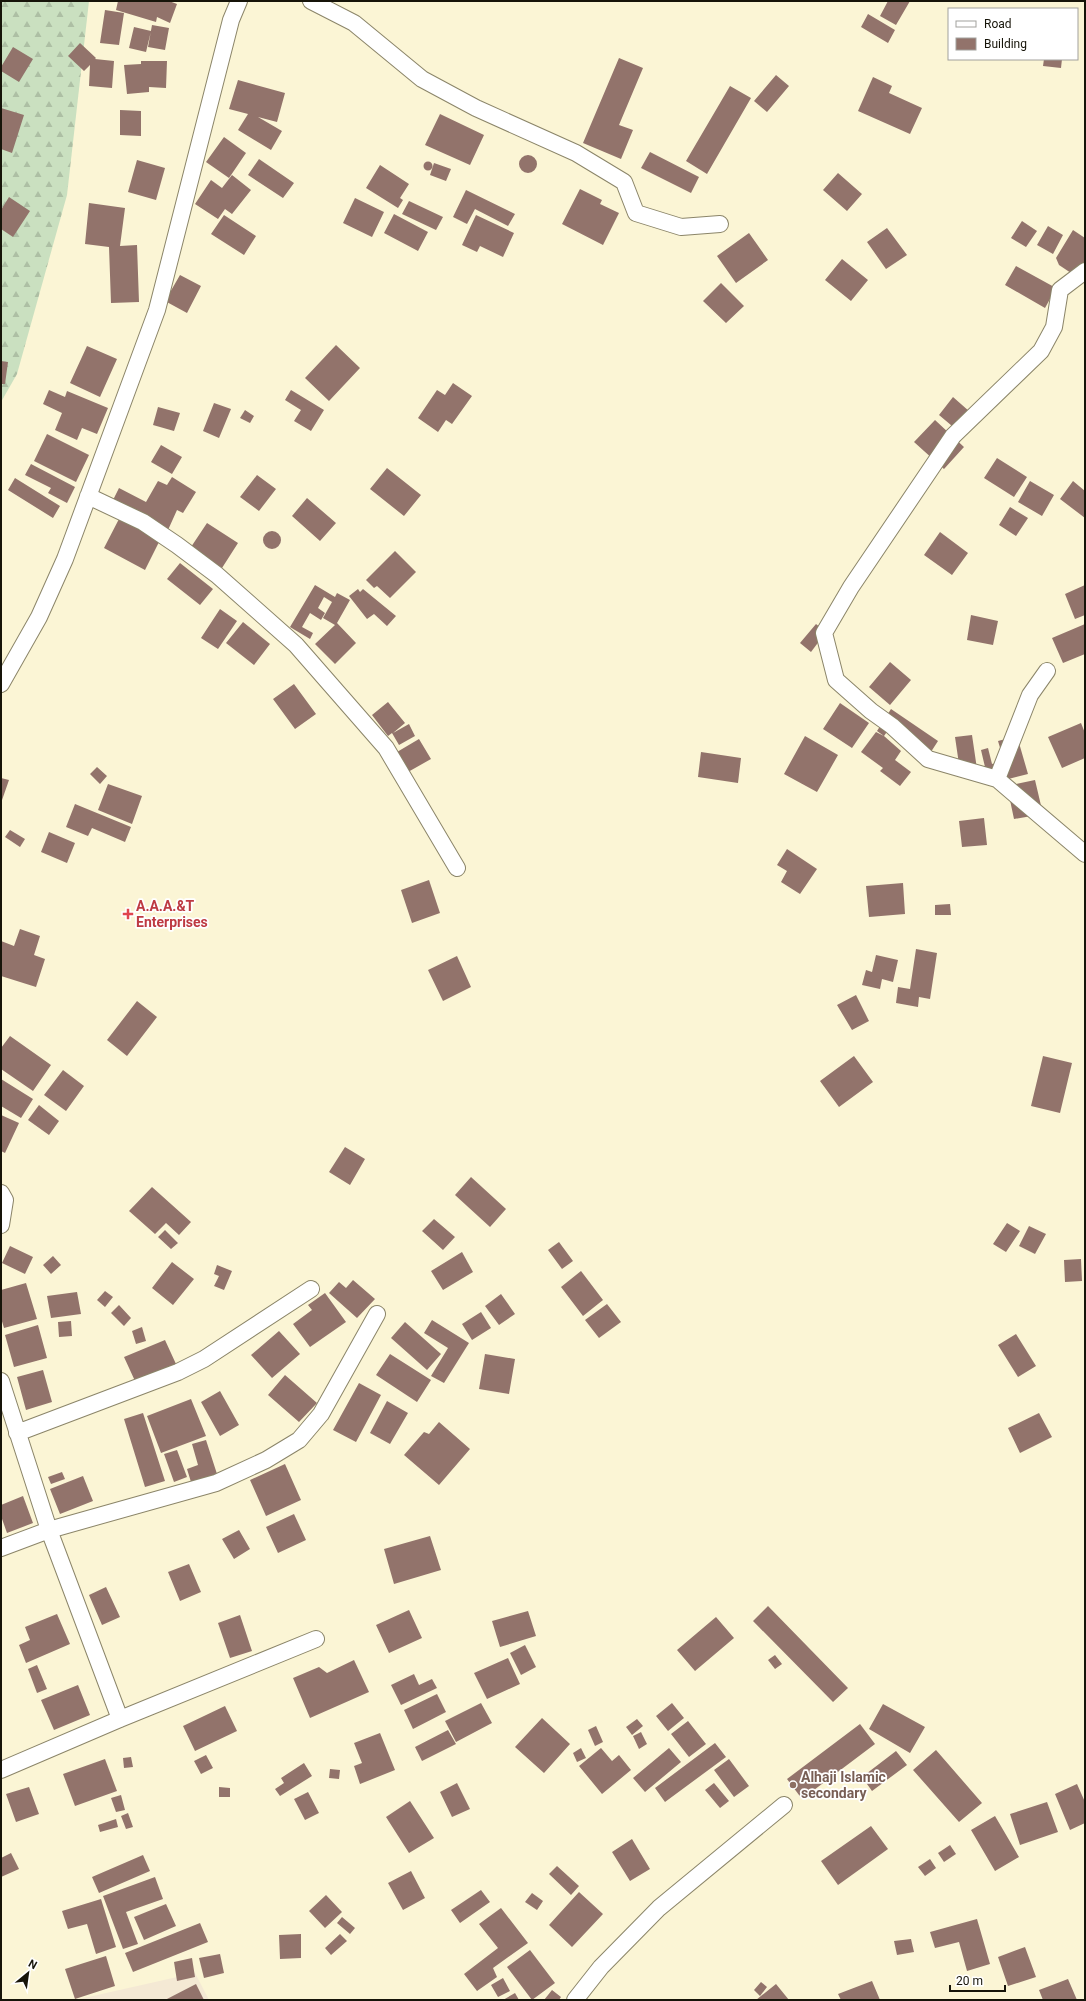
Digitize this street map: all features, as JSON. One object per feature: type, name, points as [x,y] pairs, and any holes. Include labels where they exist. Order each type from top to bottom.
[{"type":"street","points":[[1,684],[39,617],[65,559],[157,310],[231,20],[239,1]]},
{"type":"street","points":[[311,1],[354,24],[422,78],[476,108],[576,153],[624,182],[636,213],[681,227],[720,224]]},
{"type":"street","points":[[1085,271],[1060,290],[1054,327],[1041,351],[953,436],[851,587],[824,633],[836,680],[871,711],[892,726],[928,759],[997,779],[1085,854]]},
{"type":"street","points":[[88,496],[144,522],[177,545],[217,575],[296,645],[386,748],[457,868]]},
{"type":"street","points":[[997,779],[1030,695],[1047,671]]},
{"type":"street","points":[[1,1193],[5,1200],[1,1225]]},
{"type":"street","points":[[17,1433],[178,1372],[204,1359],[311,1289]]},
{"type":"street","points":[[1,1548],[49,1530],[216,1483],[266,1460],[299,1440],[321,1414],[377,1314]]},
{"type":"street","points":[[1,1381],[49,1530],[120,1719]]},
{"type":"street","points":[[1,1770],[120,1719],[316,1639]]},
{"type":"street","points":[[575,2000],[601,1968],[659,1908],[784,1805]]},
{"type":"shaded area","points":[[195,1973],[209,2000],[75,2000]]},
{"type":"green space","points":[[1,1],[89,1],[67,195],[17,374],[1,402]]},
{"type":"building","points":[[118,1],[169,1],[177,4],[170,23],[157,17],[156,22],[116,10]]},
{"type":"building","points":[[888,1],[910,1],[896,25],[880,16]]},
{"type":"building","points":[[105,10],[124,13],[119,45],[100,43]]},
{"type":"building","points":[[868,14],[895,30],[888,43],[861,27]]},
{"type":"building","points":[[152,25],[169,28],[165,50],[148,47]]},
{"type":"building","points":[[134,27],[151,31],[146,52],[129,48]]},
{"type":"building","points":[[80,43],[96,58],[95,59],[114,61],[112,88],[89,86],[90,65],[84,71],[68,56]]},
{"type":"building","points":[[13,47],[33,59],[19,82],[1,71],[1,67]]},
{"type":"building","points":[[619,58],[643,68],[619,125],[633,130],[621,159],[583,143]]},
{"type":"building","points":[[1044,60],[1062,60],[1061,68],[1043,66]]},
{"type":"building","points":[[141,61],[167,61],[166,88],[149,87],[149,92],[127,94],[124,65],[141,64]]},
{"type":"building","points":[[776,75],[789,86],[767,112],[754,101]]},
{"type":"building","points":[[873,77],[892,86],[889,93],[922,108],[910,134],[858,111]]},
{"type":"building","points":[[238,80],[285,93],[277,122],[258,117],[282,131],[271,150],[238,130],[248,114],[229,109]]},
{"type":"building","points":[[730,86],[751,98],[707,174],[686,161]]},
{"type":"building","points":[[1,108],[24,115],[12,153],[1,149]]},
{"type":"building","points":[[120,110],[141,111],[141,136],[120,135]]},
{"type":"building","points":[[440,114],[484,135],[470,165],[425,145]]},
{"type":"building","points":[[224,137],[246,153],[229,178],[206,162]]},
{"type":"building","points":[[650,152],[699,177],[691,193],[641,168]]},
{"type":"building","points":[[528,155],[534,158],[537,164],[534,170],[528,173],[522,170],[519,164],[522,158]]},
{"type":"building","points":[[259,159],[294,183],[283,198],[248,175]]},
{"type":"building","points":[[137,160],[165,168],[156,200],[128,192]]},
{"type":"building","points":[[426,162],[430,162],[432,166],[430,170],[426,170],[424,168],[424,164]]},
{"type":"building","points":[[434,163],[451,169],[446,181],[430,175]]},
{"type":"building","points":[[380,165],[409,184],[400,198],[403,200],[398,208],[366,188]]},
{"type":"building","points":[[838,173],[862,194],[847,211],[823,190]]},
{"type":"building","points":[[232,175],[251,190],[232,214],[225,209],[218,219],[195,204],[211,180],[222,188]]},
{"type":"building","points":[[580,189],[602,200],[600,204],[619,213],[603,245],[562,224]]},
{"type":"building","points":[[466,190],[515,214],[508,226],[475,209],[467,224],[453,217]]},
{"type":"building","points":[[9,197],[30,211],[13,237],[1,229],[1,210]]},
{"type":"building","points":[[355,198],[384,212],[372,237],[343,223]]},
{"type":"building","points":[[409,201],[443,217],[436,230],[402,214]]},
{"type":"building","points":[[89,203],[125,208],[120,246],[137,245],[139,302],[111,303],[109,247],[85,244]]},
{"type":"building","points":[[394,214],[428,232],[418,251],[384,233]]},
{"type":"building","points":[[224,215],[256,236],[244,255],[211,234]]},
{"type":"building","points":[[476,215],[514,233],[503,257],[480,246],[477,252],[462,245]]},
{"type":"building","points":[[1022,221],[1037,231],[1026,247],[1011,238]]},
{"type":"building","points":[[1048,226],[1063,235],[1053,254],[1037,245]]},
{"type":"building","points":[[887,228],[907,255],[886,269],[867,242]]},
{"type":"building","points":[[1073,230],[1085,238],[1085,278],[1083,281],[1059,265],[1056,258]]},
{"type":"building","points":[[749,233],[768,260],[736,283],[717,256]]},
{"type":"building","points":[[842,259],[868,280],[851,301],[825,280]]},
{"type":"building","points":[[1016,266],[1056,288],[1045,308],[1005,285]]},
{"type":"building","points":[[180,275],[201,286],[187,313],[165,301]]},
{"type":"building","points":[[721,283],[744,306],[726,323],[703,301]]},
{"type":"building","points":[[336,345],[360,368],[329,401],[305,378]]},
{"type":"building","points":[[87,346],[117,359],[100,397],[70,383]]},
{"type":"building","points":[[1,361],[8,362],[5,384],[1,384]]},
{"type":"building","points":[[453,383],[472,396],[452,424],[446,420],[438,432],[418,418],[437,390],[445,395]]},
{"type":"building","points":[[49,390],[65,397],[67,391],[108,408],[97,434],[82,428],[77,440],[55,430],[62,413],[43,404]]},
{"type":"building","points":[[291,390],[324,410],[311,431],[294,421],[301,410],[285,400]]},
{"type":"building","points":[[953,397],[978,419],[964,436],[939,415]]},
{"type":"building","points":[[214,403],[231,409],[219,438],[203,431]]},
{"type":"building","points":[[158,407],[180,413],[174,431],[153,425]]},
{"type":"building","points":[[245,410],[254,416],[250,423],[240,418]]},
{"type":"building","points":[[935,420],[964,447],[944,469],[914,442]]},
{"type":"building","points":[[47,434],[89,455],[76,482],[34,461]]},
{"type":"building","points":[[161,445],[182,457],[172,474],[151,462]]},
{"type":"building","points":[[997,458],[1027,477],[1014,497],[984,478]]},
{"type":"building","points":[[31,464],[75,487],[67,503],[48,493],[51,488],[25,475]]},
{"type":"building","points":[[387,468],[421,495],[404,516],[370,489]]},
{"type":"building","points":[[257,475],[276,489],[259,511],[240,497]]},
{"type":"building","points":[[172,477],[196,492],[183,513],[177,510],[168,530],[113,500],[119,488],[146,502],[158,481],[167,485]]},
{"type":"building","points":[[15,478],[60,506],[53,518],[8,490]]},
{"type":"building","points":[[1030,481],[1054,495],[1042,516],[1018,502]]},
{"type":"building","points":[[1073,481],[1085,491],[1085,518],[1060,499]]},
{"type":"building","points":[[307,498],[336,523],[320,541],[292,516]]},
{"type":"building","points":[[1010,507],[1028,518],[1016,536],[999,525]]},
{"type":"building","points":[[120,517],[161,538],[145,570],[104,548]]},
{"type":"building","points":[[207,523],[238,543],[222,568],[191,547]]},
{"type":"building","points":[[272,531],[278,534],[281,540],[278,546],[272,549],[266,546],[263,540],[266,534]]},
{"type":"building","points":[[940,532],[968,553],[952,575],[924,555]]},
{"type":"building","points":[[395,551],[416,572],[390,598],[377,586],[374,588],[366,580]]},
{"type":"building","points":[[180,563],[213,589],[200,605],[167,579]]},
{"type":"building","points":[[315,585],[335,597],[337,593],[350,600],[337,623],[356,643],[335,664],[315,644],[335,625],[323,618],[332,602],[324,597],[318,608],[325,613],[321,620],[310,613],[302,627],[313,633],[310,639],[290,627]]},
{"type":"building","points":[[1085,585],[1085,615],[1075,619],[1065,594]]},
{"type":"building","points":[[358,589],[360,592],[363,589],[396,616],[387,626],[374,614],[367,619],[349,596]]},
{"type":"building","points":[[220,609],[237,621],[218,649],[201,638]]},
{"type":"building","points":[[971,615],[998,621],[993,645],[967,640]]},
{"type":"building","points":[[243,622],[270,644],[254,665],[226,643]]},
{"type":"building","points":[[816,624],[826,632],[811,652],[800,643]]},
{"type":"building","points":[[1085,624],[1085,654],[1063,663],[1052,638]]},
{"type":"building","points":[[890,662],[911,680],[890,705],[869,687]]},
{"type":"building","points":[[294,684],[316,714],[295,729],[273,699]]},
{"type":"building","points":[[388,702],[405,723],[393,733],[409,724],[415,736],[399,745],[392,733],[388,736],[372,715]]},
{"type":"building","points":[[840,703],[869,723],[852,748],[823,729]]},
{"type":"building","points":[[891,709],[938,741],[927,758],[891,726],[884,736],[877,731]]},
{"type":"building","points":[[1081,723],[1085,733],[1085,758],[1062,768],[1048,737]]},
{"type":"building","points":[[876,732],[884,736],[901,751],[895,760],[911,772],[900,786],[880,771],[883,768],[861,752]]},
{"type":"building","points":[[972,735],[977,769],[960,771],[955,737]]},
{"type":"building","points":[[805,736],[838,755],[817,792],[784,774]]},
{"type":"building","points":[[1017,736],[1028,774],[989,784],[981,750],[988,748],[992,764],[1004,761],[998,741]]},
{"type":"building","points":[[419,739],[431,759],[408,772],[397,752]]},
{"type":"building","points":[[701,752],[741,758],[738,783],[698,777]]},
{"type":"building","points":[[97,767],[107,776],[100,784],[90,774]]},
{"type":"building","points":[[1,778],[9,780],[1,803]]},
{"type":"building","points":[[1035,780],[1043,814],[1014,819],[1007,786]]},
{"type":"building","points":[[108,784],[142,796],[132,824],[98,810]]},
{"type":"building","points":[[75,804],[131,827],[125,842],[92,828],[88,836],[66,827]]},
{"type":"building","points":[[984,818],[987,845],[962,847],[959,821]]},
{"type":"building","points":[[10,830],[25,839],[20,847],[5,837]]},
{"type":"building","points":[[49,832],[75,843],[67,863],[41,852]]},
{"type":"building","points":[[787,849],[817,869],[800,894],[781,882],[787,871],[777,865]]},
{"type":"building","points":[[429,880],[440,913],[412,923],[401,890]]},
{"type":"building","points":[[903,883],[905,914],[869,917],[866,886]]},
{"type":"building","points":[[950,904],[951,915],[935,915],[935,905]]},
{"type":"building","points":[[20,929],[40,936],[34,955],[45,959],[36,987],[1,976],[1,941],[14,946]]},
{"type":"building","points":[[916,949],[937,953],[930,999],[919,997],[918,1007],[896,1003],[898,987],[910,989]]},
{"type":"building","points":[[876,955],[898,960],[893,982],[882,979],[880,989],[862,985],[866,970],[872,972]]},
{"type":"building","points":[[457,956],[471,987],[443,1001],[428,970]]},
{"type":"building","points":[[856,995],[869,1021],[852,1030],[837,1005]]},
{"type":"building","points":[[137,1001],[157,1017],[127,1056],[107,1040]]},
{"type":"building","points":[[10,1036],[51,1065],[33,1091],[1,1069],[1,1048]]},
{"type":"building","points":[[854,1056],[873,1082],[839,1107],[820,1081]]},
{"type":"building","points":[[1043,1056],[1072,1063],[1060,1113],[1031,1106]]},
{"type":"building","points":[[63,1070],[84,1086],[66,1111],[44,1095]]},
{"type":"building","points":[[1,1079],[33,1099],[21,1118],[1,1106]]},
{"type":"building","points":[[39,1105],[59,1121],[49,1135],[28,1120]]},
{"type":"building","points":[[1,1115],[19,1123],[5,1153],[1,1151]]},
{"type":"building","points":[[345,1147],[365,1159],[350,1185],[329,1172]]},
{"type":"building","points":[[471,1177],[506,1209],[490,1227],[455,1195]]},
{"type":"building","points":[[152,1187],[191,1222],[179,1235],[166,1223],[155,1234],[129,1211]]},
{"type":"building","points":[[434,1219],[455,1237],[443,1250],[422,1231]]},
{"type":"building","points":[[1007,1223],[1020,1231],[1006,1252],[993,1244]]},
{"type":"building","points":[[1029,1226],[1046,1234],[1035,1254],[1019,1246]]},
{"type":"building","points":[[165,1230],[178,1243],[171,1249],[158,1237]]},
{"type":"building","points":[[559,1242],[573,1261],[562,1269],[548,1250]]},
{"type":"building","points":[[10,1246],[33,1257],[25,1274],[2,1263]]},
{"type":"building","points":[[462,1252],[473,1272],[443,1290],[431,1271]]},
{"type":"building","points":[[53,1256],[61,1265],[51,1274],[43,1265]]},
{"type":"building","points":[[1081,1259],[1082,1281],[1065,1282],[1064,1260]]},
{"type":"building","points":[[172,1262],[194,1279],[173,1305],[152,1288]]},
{"type":"building","points":[[217,1265],[232,1271],[224,1290],[214,1286],[219,1276],[214,1274]]},
{"type":"building","points":[[581,1271],[603,1300],[583,1316],[561,1287]]},
{"type":"building","points":[[353,1280],[375,1299],[357,1318],[329,1293],[339,1282],[346,1288]]},
{"type":"building","points":[[26,1283],[37,1319],[4,1328],[1,1318],[1,1290]]},
{"type":"building","points":[[105,1291],[113,1297],[105,1307],[97,1300]]},
{"type":"building","points":[[77,1292],[81,1314],[51,1318],[47,1296]]},
{"type":"building","points":[[325,1293],[346,1322],[310,1347],[293,1324],[312,1310],[308,1305]]},
{"type":"building","points":[[501,1294],[515,1314],[499,1325],[485,1306]]},
{"type":"building","points":[[607,1304],[621,1322],[599,1338],[585,1320]]},
{"type":"building","points":[[119,1305],[131,1318],[124,1326],[111,1313]]},
{"type":"building","points":[[481,1312],[491,1328],[472,1340],[462,1324]]},
{"type":"building","points":[[432,1320],[469,1343],[444,1383],[431,1376],[448,1348],[424,1333]]},
{"type":"building","points":[[71,1321],[72,1336],[59,1337],[58,1322]]},
{"type":"building","points":[[405,1322],[441,1354],[427,1370],[391,1338]]},
{"type":"building","points":[[38,1325],[47,1358],[14,1367],[5,1335]]},
{"type":"building","points":[[142,1327],[146,1341],[136,1344],[132,1331]]},
{"type":"building","points":[[279,1331],[300,1354],[272,1378],[251,1355]]},
{"type":"building","points":[[1016,1334],[1036,1366],[1018,1377],[998,1345]]},
{"type":"building","points":[[165,1340],[176,1364],[135,1381],[124,1357]]},
{"type":"building","points":[[390,1354],[431,1380],[417,1402],[376,1375]]},
{"type":"building","points":[[485,1354],[515,1359],[509,1394],[479,1389]]},
{"type":"building","points":[[43,1370],[52,1402],[26,1410],[17,1377]]},
{"type":"building","points":[[285,1375],[317,1403],[299,1422],[268,1395]]},
{"type":"building","points":[[359,1383],[381,1395],[356,1442],[333,1430]]},
{"type":"building","points":[[220,1391],[239,1425],[220,1436],[201,1402]]},
{"type":"building","points":[[191,1399],[206,1436],[161,1453],[147,1416]]},
{"type":"building","points":[[387,1401],[408,1413],[390,1444],[370,1433]]},
{"type":"building","points":[[143,1413],[165,1481],[145,1487],[124,1419]]},
{"type":"building","points":[[1039,1413],[1052,1437],[1020,1453],[1008,1428]]},
{"type":"building","points":[[439,1422],[470,1449],[439,1485],[404,1455],[424,1432],[429,1434]]},
{"type":"building","points":[[206,1440],[217,1474],[191,1482],[187,1469],[198,1465],[192,1444]]},
{"type":"building","points":[[177,1450],[187,1477],[174,1482],[164,1454]]},
{"type":"building","points":[[285,1464],[301,1500],[266,1516],[250,1480]]},
{"type":"building","points":[[62,1472],[65,1479],[51,1484],[48,1477]]},
{"type":"building","points":[[83,1476],[93,1501],[60,1514],[50,1489]]},
{"type":"building","points":[[23,1496],[33,1523],[7,1533],[1,1516],[1,1505]]},
{"type":"building","points":[[294,1514],[306,1540],[278,1553],[266,1527]]},
{"type":"building","points":[[239,1530],[250,1549],[234,1559],[222,1539]]},
{"type":"building","points":[[430,1536],[441,1570],[394,1584],[384,1549]]},
{"type":"building","points":[[189,1564],[201,1592],[180,1601],[168,1572]]},
{"type":"building","points":[[106,1587],[120,1617],[102,1625],[89,1595]]},
{"type":"building","points":[[768,1606],[848,1688],[833,1702],[753,1621]]},
{"type":"building","points":[[409,1610],[422,1638],[389,1653],[376,1625]]},
{"type":"building","points":[[528,1611],[536,1636],[500,1647],[492,1621]]},
{"type":"building","points":[[57,1614],[70,1644],[26,1663],[19,1645],[30,1640],[25,1627]]},
{"type":"building","points":[[240,1615],[252,1651],[230,1658],[218,1623]]},
{"type":"building","points":[[716,1617],[734,1638],[695,1671],[677,1650]]},
{"type":"building","points":[[525,1645],[536,1667],[521,1675],[510,1653]]},
{"type":"building","points":[[775,1655],[782,1664],[775,1669],[768,1660]]},
{"type":"building","points":[[508,1658],[520,1684],[487,1699],[474,1673]]},
{"type":"building","points":[[354,1660],[369,1692],[310,1718],[293,1678],[319,1667],[327,1673]]},
{"type":"building","points":[[37,1665],[47,1689],[37,1693],[28,1669]]},
{"type":"building","points":[[414,1674],[419,1685],[432,1679],[437,1688],[401,1705],[391,1685]]},
{"type":"building","points":[[78,1685],[90,1715],[54,1730],[41,1700]]},
{"type":"building","points":[[437,1694],[446,1712],[413,1729],[404,1710]]},
{"type":"building","points":[[481,1703],[492,1723],[456,1742],[445,1721]]},
{"type":"building","points":[[672,1703],[684,1718],[668,1731],[656,1716]]},
{"type":"building","points":[[883,1704],[925,1727],[910,1753],[869,1729]]},
{"type":"building","points":[[225,1706],[237,1731],[195,1751],[183,1726]]},
{"type":"building","points":[[542,1718],[570,1744],[544,1773],[515,1747]]},
{"type":"building","points":[[637,1719],[643,1726],[632,1735],[626,1727]]},
{"type":"building","points":[[688,1721],[706,1744],[689,1757],[671,1734]]},
{"type":"building","points":[[860,1724],[875,1744],[802,1799],[787,1779]]},
{"type":"building","points":[[596,1726],[603,1742],[595,1746],[588,1730]]},
{"type":"building","points":[[448,1730],[456,1744],[422,1761],[415,1747]]},
{"type":"building","points":[[641,1732],[647,1744],[639,1749],[633,1736]]},
{"type":"building","points":[[380,1733],[395,1770],[360,1784],[354,1766],[362,1763],[354,1743]]},
{"type":"building","points":[[715,1743],[726,1757],[665,1802],[655,1788]]},
{"type":"building","points":[[581,1748],[586,1758],[577,1762],[573,1753]]},
{"type":"building","points":[[601,1748],[612,1761],[619,1755],[631,1770],[602,1794],[579,1766]]},
{"type":"building","points":[[669,1748],[681,1762],[645,1792],[633,1778]]},
{"type":"building","points":[[936,1750],[982,1803],[959,1822],[913,1770]]},
{"type":"building","points":[[896,1751],[907,1765],[872,1791],[862,1777]]},
{"type":"building","points":[[206,1755],[213,1768],[201,1774],[194,1761]]},
{"type":"building","points":[[131,1757],[133,1767],[124,1768],[123,1758]]},
{"type":"building","points":[[105,1759],[117,1791],[75,1806],[63,1774]]},
{"type":"building","points":[[729,1759],[749,1786],[734,1797],[714,1770]]},
{"type":"building","points":[[304,1763],[312,1776],[280,1796],[275,1789],[284,1783],[281,1778]]},
{"type":"building","points":[[330,1769],[340,1770],[339,1779],[329,1778]]},
{"type":"building","points":[[457,1783],[470,1809],[452,1817],[440,1792]]},
{"type":"building","points":[[714,1783],[729,1801],[720,1808],[705,1790]]},
{"type":"building","points":[[1077,1784],[1085,1802],[1085,1823],[1070,1830],[1055,1794]]},
{"type":"building","points":[[29,1787],[39,1814],[16,1822],[6,1794]]},
{"type":"building","points":[[219,1787],[230,1788],[230,1797],[219,1797]]},
{"type":"building","points":[[308,1792],[319,1813],[305,1820],[294,1799]]},
{"type":"building","points":[[121,1795],[125,1810],[116,1812],[111,1798]]},
{"type":"building","points":[[410,1801],[434,1838],[409,1853],[386,1817]]},
{"type":"building","points":[[1047,1802],[1058,1832],[1020,1845],[1010,1814]]},
{"type":"building","points":[[128,1813],[133,1827],[126,1829],[121,1816]]},
{"type":"building","points":[[995,1816],[1019,1857],[995,1871],[971,1830]]},
{"type":"building","points":[[116,1819],[118,1827],[100,1832],[98,1825]]},
{"type":"building","points":[[871,1826],[888,1849],[838,1885],[821,1861]]},
{"type":"building","points":[[632,1839],[650,1869],[630,1881],[612,1852]]},
{"type":"building","points":[[950,1845],[956,1854],[944,1862],[938,1853]]},
{"type":"building","points":[[11,1853],[19,1869],[1,1877],[1,1858]]},
{"type":"building","points":[[143,1855],[150,1871],[99,1893],[92,1877]]},
{"type":"building","points":[[930,1859],[936,1868],[925,1876],[918,1867]]},
{"type":"building","points":[[557,1866],[579,1886],[571,1895],[549,1874]]},
{"type":"building","points":[[411,1871],[425,1898],[403,1910],[388,1883]]},
{"type":"building","points":[[155,1877],[163,1899],[126,1912],[138,1944],[123,1949],[103,1896]]},
{"type":"building","points":[[481,1890],[490,1902],[460,1923],[451,1910]]},
{"type":"building","points":[[579,1892],[603,1914],[572,1947],[549,1925]]},
{"type":"building","points":[[532,1893],[543,1901],[537,1910],[525,1902]]},
{"type":"building","points":[[326,1895],[342,1912],[325,1928],[309,1911]]},
{"type":"building","points":[[101,1899],[116,1947],[96,1954],[87,1924],[68,1929],[62,1911]]},
{"type":"building","points":[[166,1904],[176,1926],[144,1940],[134,1917]]},
{"type":"building","points":[[501,1908],[528,1943],[493,1968],[497,1977],[477,1991],[464,1974],[498,1948],[479,1924]]},
{"type":"building","points":[[342,1917],[355,1928],[350,1934],[337,1923]]},
{"type":"building","points":[[977,1919],[990,1964],[967,1971],[959,1942],[935,1948],[930,1932]]},
{"type":"building","points":[[200,1923],[208,1942],[133,1972],[125,1953]]},
{"type":"building","points":[[301,1934],[301,1958],[280,1959],[279,1935]]},
{"type":"building","points":[[340,1934],[347,1941],[331,1955],[325,1948]]},
{"type":"building","points":[[911,1939],[914,1952],[897,1955],[894,1941]]},
{"type":"building","points":[[1025,1947],[1036,1977],[1008,1986],[998,1957]]},
{"type":"building","points":[[530,1950],[555,1983],[532,2000],[507,1967]]},
{"type":"building","points":[[220,1954],[224,1973],[204,1978],[199,1958]]},
{"type":"building","points":[[106,1956],[115,1986],[75,1999],[65,1969]]},
{"type":"building","points":[[192,1958],[195,1977],[177,1981],[174,1962]]},
{"type":"building","points":[[503,1978],[510,1991],[498,1997],[491,1985]]},
{"type":"building","points":[[1068,1979],[1077,2000],[1043,2000],[1039,1990]]},
{"type":"building","points":[[872,1981],[880,2000],[841,2000],[838,1994]]},
{"type":"building","points":[[761,1982],[767,1987],[760,1996],[754,1990]]},
{"type":"building","points":[[196,1984],[204,2000],[165,2000]]},
{"type":"building","points":[[776,1984],[789,2000],[756,2000]]},
{"type":"building","points":[[552,1990],[561,1997],[559,2000],[544,2000]]},
{"type":"building","points":[[515,1993],[519,2000],[503,2000]]},
{"type":"place","name":"A.A.A.&T Enterprises","points":[[128,914]]},
{"type":"place","name":"Alhaji Islamic secondary","points":[[793,1785]]}]
